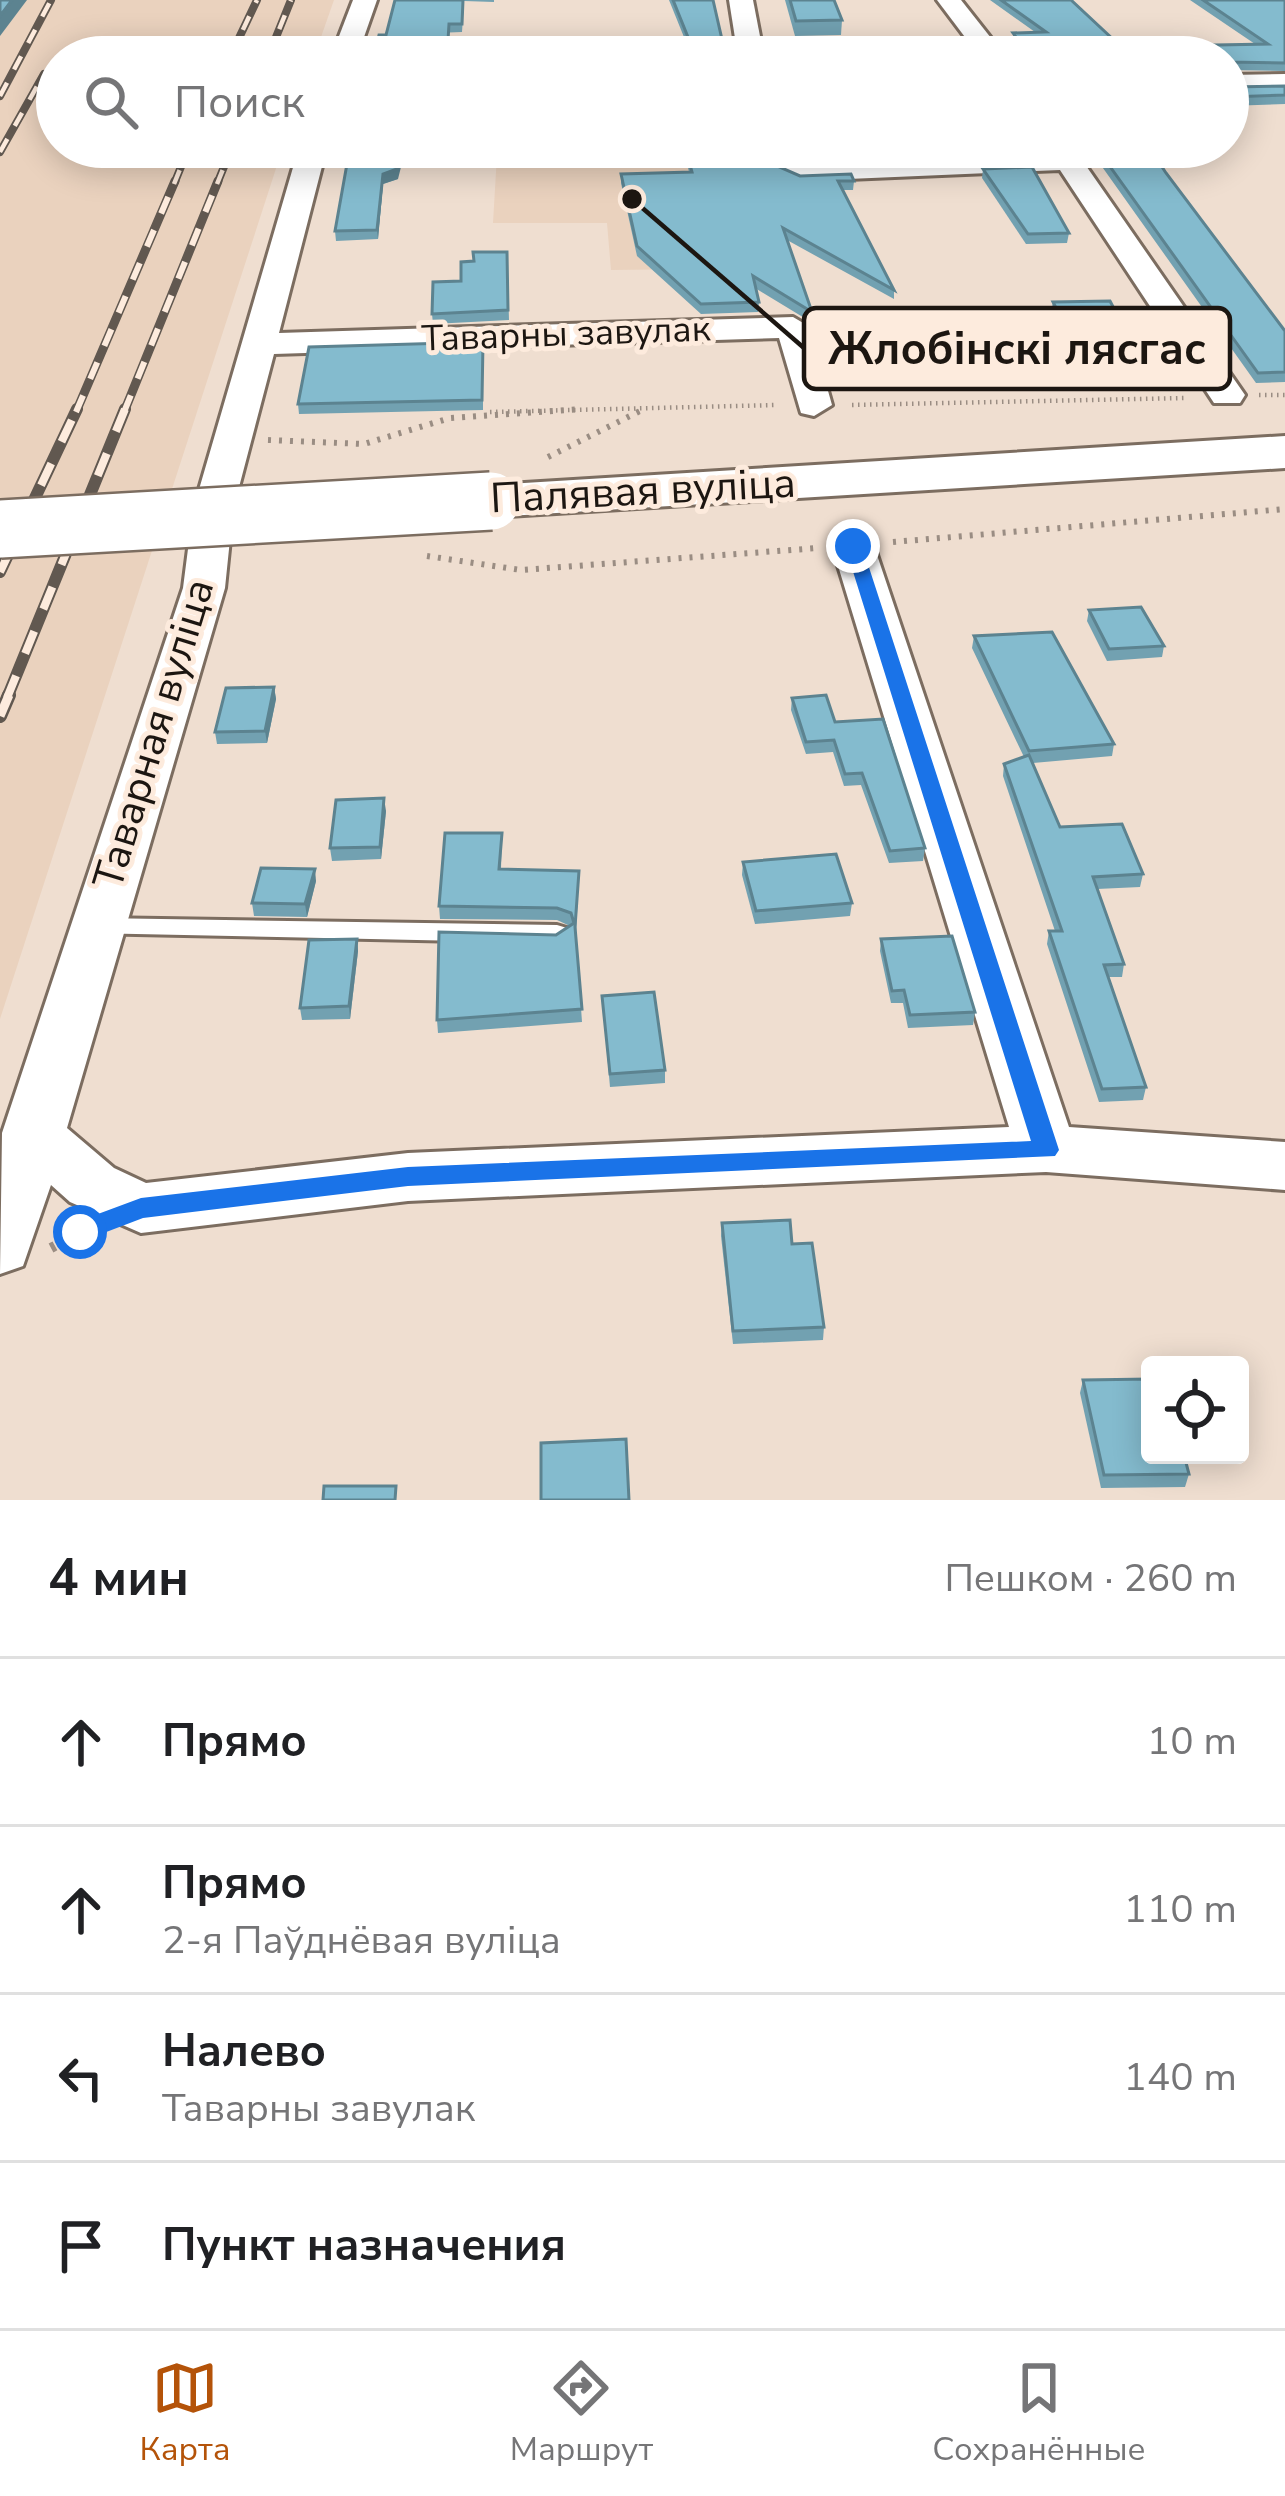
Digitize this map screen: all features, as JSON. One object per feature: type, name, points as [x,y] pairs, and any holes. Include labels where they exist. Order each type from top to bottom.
[{"type":"main road","name":"Палявая вуліца","points":[[0,529],[1285,452]]},
{"type":"street","points":[[352,36],[365,0]]},
{"type":"street","points":[[741,0],[747,36]]},
{"type":"street","points":[[950,0],[977,36]]},
{"type":"street","points":[[1249,83],[1285,82]]},
{"type":"street","name":"Таварная вуліца","points":[[22,1250],[32,1133],[204,588],[213,510],[237,439],[308,168]]},
{"type":"street","points":[[793,168],[801,172],[859,168]]},
{"type":"street","points":[[1073,168],[1227,395]]},
{"type":"street","name":"Таварны завулак","points":[[259,344],[793,328],[814,404]]},
{"type":"street","points":[[853,546],[1046,1150]]},
{"type":"street","points":[[32,1133],[92,1185],[141,1208],[408,1177],[1046,1150],[1285,1166]]},
{"type":"lane","points":[[96,927],[557,934]]},
{"type":"path","points":[[544,460],[649,407]]},
{"type":"path","points":[[237,439],[364,444]]},
{"type":"path","points":[[422,553],[439,561],[521,570],[1285,508]]},
{"type":"path","points":[[22,1250],[141,1208]]},
{"type":"shaded area","points":[[0,0],[334,0],[321,36],[36,36],[36,168],[276,168],[0,1019]]},
{"type":"shaded area","points":[[496,168],[749,168],[760,174],[797,268],[611,270],[607,223],[493,223]]},
{"type":"building","points":[[0,0],[12,0],[0,16]]},
{"type":"building","points":[[395,0],[463,0],[462,24],[449,24],[448,36],[379,36],[386,35]]},
{"type":"building","points":[[673,0],[713,0],[721,36],[688,36]]},
{"type":"building","points":[[790,0],[834,0],[842,20],[796,21]]},
{"type":"building","points":[[1001,0],[1071,0],[1110,36],[1013,33],[1046,32]]},
{"type":"building","points":[[1203,0],[1285,0],[1285,63],[1249,62],[1249,44],[1268,44]]},
{"type":"building","points":[[1285,86],[1285,95],[1249,96],[1249,87]]},
{"type":"building","points":[[346,168],[397,168],[383,174],[377,230],[335,231]]},
{"type":"building","points":[[691,168],[782,168],[800,176],[851,174],[854,181],[838,181],[894,290],[783,228],[812,312],[753,276],[759,302],[701,304],[637,246],[621,174],[692,172]]},
{"type":"building","points":[[1033,168],[1069,233],[1028,234],[983,169]]},
{"type":"building","points":[[1111,168],[1163,168],[1285,331],[1285,372],[1258,373]]},
{"type":"building","points":[[473,252],[507,252],[508,310],[432,314],[433,282],[461,281],[461,262],[474,261]]},
{"type":"building","points":[[1110,301],[1144,366],[1086,367],[1053,302]]},
{"type":"building","points":[[483,342],[482,400],[298,404],[309,347]]},
{"type":"building","points":[[1141,607],[1164,646],[1109,649],[1089,610]]},
{"type":"building","points":[[1052,632],[1114,744],[1029,751],[974,636]]},
{"type":"building","points":[[274,687],[265,731],[215,732],[226,688]]},
{"type":"building","points":[[826,695],[835,722],[883,719],[925,848],[890,851],[862,773],[845,774],[834,740],[806,742],[792,698]]},
{"type":"building","points":[[1029,755],[1060,827],[1122,824],[1143,874],[1093,877],[1124,964],[1104,965],[1146,1087],[1102,1089],[1049,931],[1062,931],[1004,764]]},
{"type":"building","points":[[384,798],[380,847],[330,848],[336,800]]},
{"type":"building","points":[[445,833],[502,833],[499,869],[579,871],[575,927],[582,1009],[437,1020],[439,932],[556,935],[574,923],[571,913],[557,908],[439,906]]},
{"type":"building","points":[[836,854],[852,903],[756,911],[743,862]]},
{"type":"building","points":[[261,868],[315,869],[305,904],[252,903]]},
{"type":"building","points":[[952,936],[975,1012],[910,1015],[904,990],[892,991],[881,939]]},
{"type":"building","points":[[357,939],[349,1006],[300,1008],[309,940]]},
{"type":"building","points":[[654,992],[665,1070],[610,1074],[602,996]]},
{"type":"building","points":[[790,1220],[792,1244],[812,1243],[824,1327],[733,1331],[722,1223]]},
{"type":"building","points":[[1141,1379],[1141,1464],[1186,1464],[1189,1474],[1104,1475],[1083,1380]]},
{"type":"building","points":[[626,1439],[629,1500],[541,1500],[541,1443]]},
{"type":"building","points":[[324,1486],[396,1486],[395,1500],[323,1500]]},
{"type":"railway","points":[[0,96],[51,0]]},
{"type":"railway","points":[[240,36],[257,0]]},
{"type":"railway","points":[[276,36],[291,0]]},
{"type":"railway","points":[[0,152],[36,88]]},
{"type":"railway","points":[[174,184],[180,168]]},
{"type":"railway","points":[[217,184],[223,168]]},
{"type":"railway","points":[[76,412],[175,181]]},
{"type":"railway","points":[[124,412],[218,181]]},
{"type":"railway","points":[[0,572],[77,409]]},
{"type":"railway","points":[[7,698],[125,409]]},
{"type":"railway","points":[[0,716],[9,695]]},
{"type":"place","name":"Жлобінскі лясгас","points":[[632,199]]},
{"type":"route","points":[[80,1232],[141,1208],[314,1192],[408,1177],[1046,1150],[853,546]]}]
